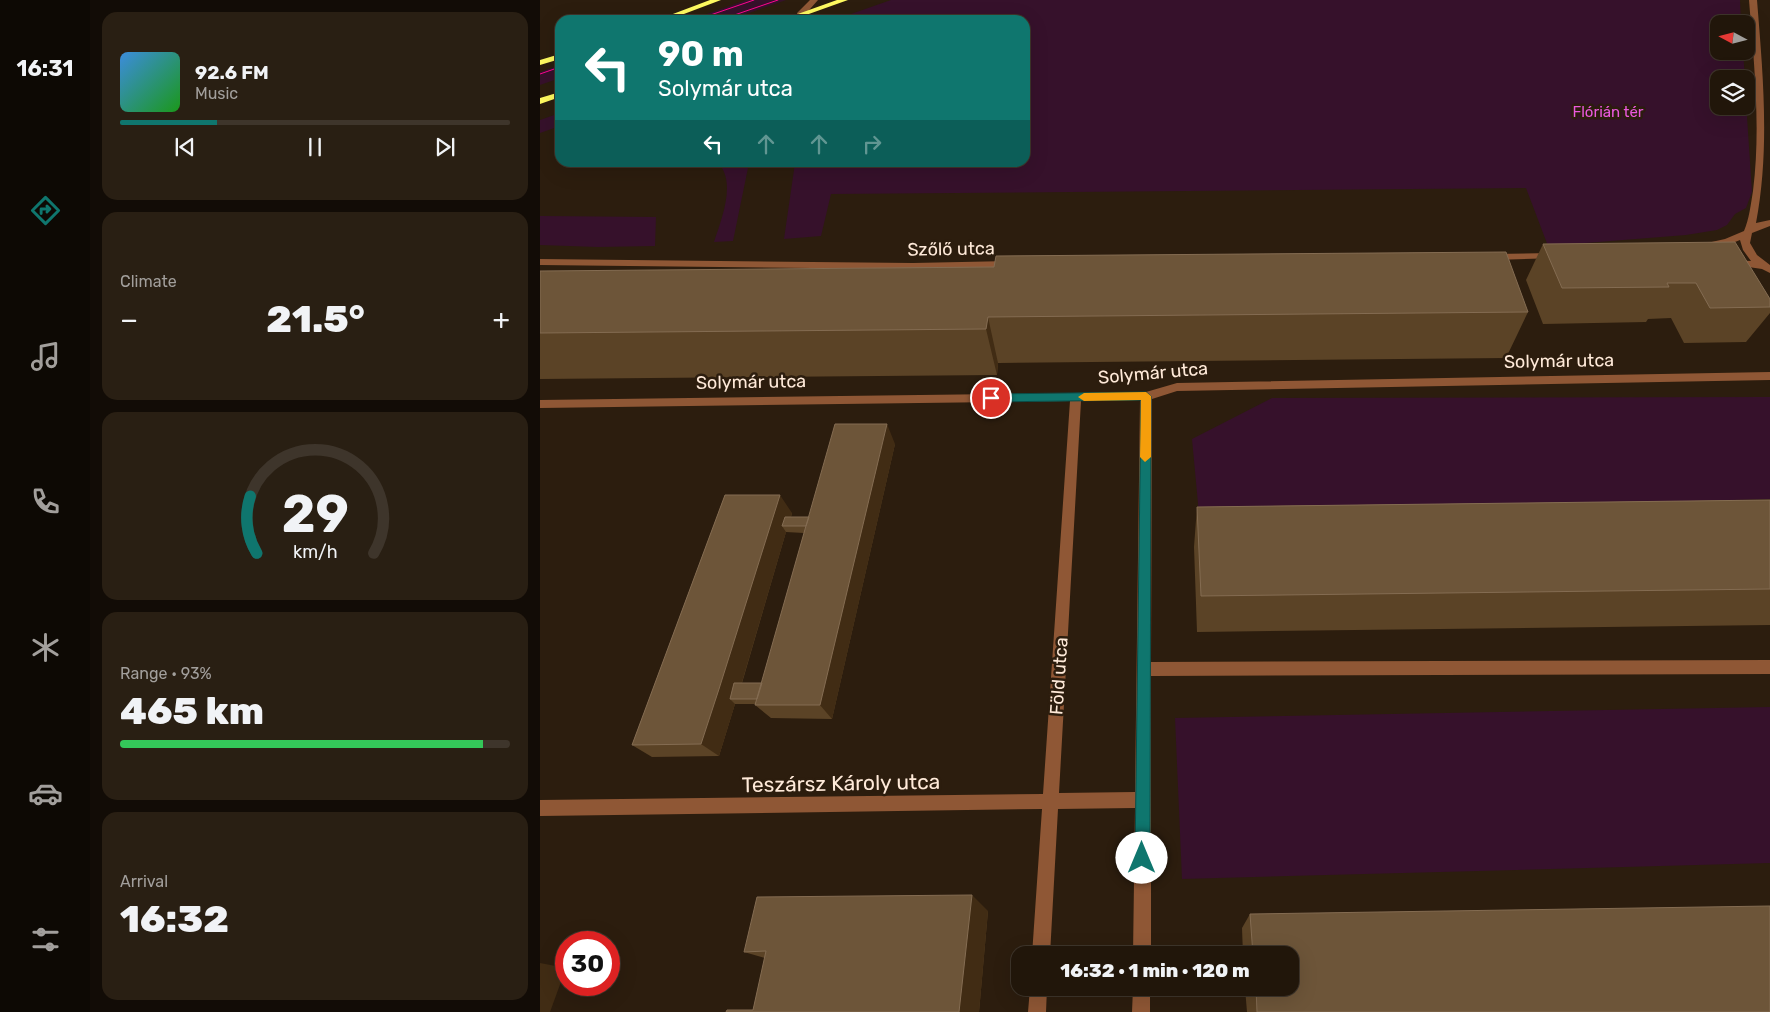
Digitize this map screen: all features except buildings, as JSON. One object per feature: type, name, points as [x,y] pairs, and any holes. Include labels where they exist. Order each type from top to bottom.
[{"type":"main road","points":[[675,15],[718,0]]},
{"type":"main road","points":[[800,15],[844,0]]},
{"type":"main road","points":[[540,62],[555,58]]},
{"type":"main road","points":[[540,101],[555,96]]},
{"type":"street","points":[[800,15],[814,0]]},
{"type":"street","points":[[1753,0],[1762,158],[1755,211],[1744,242],[1747,250],[1766,268]]},
{"type":"street","points":[[1760,107],[1770,109]]},
{"type":"street","points":[[1762,158],[1770,173]]},
{"type":"street","points":[[1704,246],[1728,242],[1759,224],[1770,223]]},
{"type":"street","points":[[1485,257],[1564,256]]},
{"type":"street","points":[[1723,261],[1766,268]]},
{"type":"street","name":"Szőlő utca","points":[[540,262],[913,266],[1022,264]]},
{"type":"street","name":"Solymár utca","points":[[540,404],[1146,396],[1177,387],[1770,376]]},
{"type":"street","points":[[1142,946],[1146,396]]},
{"type":"street","name":"Föld utca","points":[[1042,946],[1076,397]]},
{"type":"street","points":[[1144,669],[1770,667]]},
{"type":"street","name":"Teszársz Károly utca","points":[[540,808],[1143,800]]},
{"type":"street","points":[[1037,1012],[1038,996]]},
{"type":"street","points":[[1141,1012],[1142,996]]},
{"type":"green space","points":[[746,0],[786,0],[743,15],[704,15]]},
{"type":"green space","name":"Flórián tér","points":[[891,0],[1740,0],[1741,15],[1710,15],[1710,60],[1744,60],[1744,70],[1710,70],[1710,115],[1747,115],[1752,192],[1746,208],[1735,214],[1727,225],[1717,230],[1686,235],[1548,246],[1526,188],[831,194],[821,236],[784,239],[794,167],[1030,167],[1030,15],[848,15]]},
{"type":"green space","points":[[555,67],[555,80],[540,85],[540,72]]},
{"type":"green space","points":[[555,115],[555,128],[540,133],[540,120]]},
{"type":"green space","points":[[721,167],[748,167],[733,241],[714,242],[726,201],[727,191],[724,171]]},
{"type":"green space","points":[[540,216],[656,217],[655,246],[540,245]]},
{"type":"green space","points":[[1770,397],[1770,499],[1199,514],[1192,439],[1272,398]]},
{"type":"green space","points":[[1770,707],[1770,863],[1182,879],[1175,718]]},
{"type":"tram line","points":[[710,15],[754,0]]},
{"type":"tram line","points":[[734,15],[778,0]]},
{"type":"tram line","points":[[540,74],[555,69]]},
{"type":"slow traffic","points":[[1084,397],[1146,396],[1145,457]]},
{"type":"route","points":[[991,398],[1146,396],[1142,858]]}]
